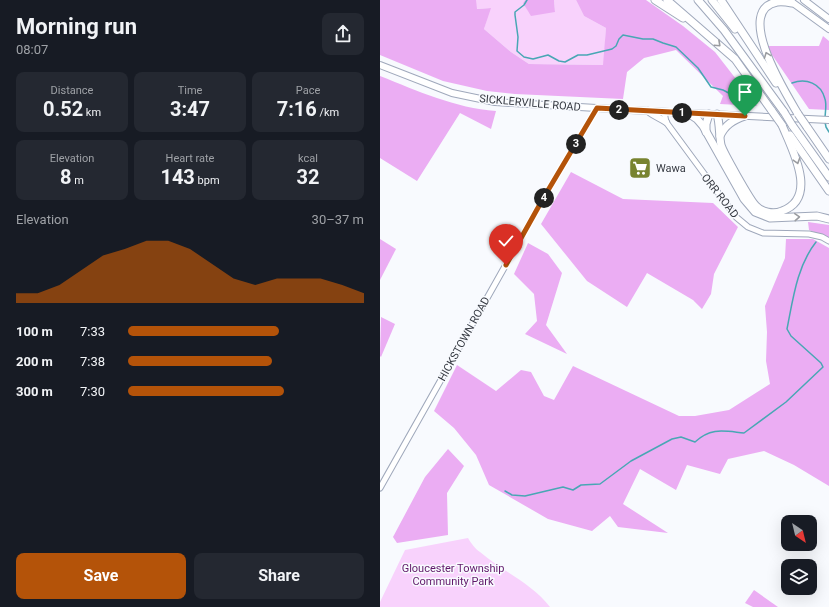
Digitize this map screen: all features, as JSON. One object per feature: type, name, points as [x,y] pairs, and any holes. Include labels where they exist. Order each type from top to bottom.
[{"type":"highway","points":[[655,0],[705,33]]},
{"type":"highway","points":[[667,0],[734,59],[829,190]]},
{"type":"highway","points":[[698,0],[724,30],[829,177]]},
{"type":"highway","points":[[712,0],[769,74],[829,159]]},
{"type":"highway","points":[[720,0],[769,74]]},
{"type":"highway","points":[[791,1],[781,1],[771,4],[761,15],[760,25],[762,40],[772,68],[798,114]]},
{"type":"highway","points":[[688,113],[700,122],[744,199],[755,212],[770,218],[818,216],[829,219]]},
{"type":"highway","points":[[706,132],[706,124],[709,114]]},
{"type":"highway","points":[[717,114],[723,150],[752,201],[760,209],[771,213],[778,213],[793,205],[799,194],[801,182],[798,165],[782,125]]},
{"type":"highway","points":[[720,136],[724,128],[730,123],[745,116]]},
{"type":"main road","points":[[804,0],[829,19]]},
{"type":"main road","points":[[791,1],[829,29]]},
{"type":"main road","points":[[811,16],[816,10]]},
{"type":"main road","name":"SICKLERVILLE ROAD","points":[[380,65],[452,93],[495,102],[827,120]]},
{"type":"main road","points":[[648,111],[655,117],[666,122]]},
{"type":"street","name":"HICKSTOWN ROAD","points":[[380,488],[544,197],[597,108]]},
{"type":"street","name":"ORR ROAD","points":[[664,112],[666,122],[736,218],[748,227],[763,233],[809,234],[822,237],[829,241]]},
{"type":"green space","points":[[476,0],[525,0],[523,3],[555,12],[554,0],[576,0],[584,16],[606,28],[604,65],[529,64],[511,52],[484,29],[490,8],[476,9]]},
{"type":"green space","name":"Gloucester Township Community Park","points":[[468,538],[478,551],[535,591],[550,607],[380,607],[380,602],[405,550]]},
{"type":"shaded area","points":[[380,0],[476,0],[477,9],[491,8],[484,29],[511,52],[529,64],[603,65],[606,28],[584,16],[576,0],[646,0],[683,26],[715,52],[757,106],[720,104],[723,96],[676,50],[644,58],[627,72],[623,99],[515,94],[487,91],[443,81],[380,55]]},
{"type":"shaded area","points":[[525,0],[554,0],[555,12],[531,16],[523,3]]},
{"type":"shaded area","points":[[823,36],[829,41],[829,110],[809,109],[766,46],[819,46]]},
{"type":"shaded area","points":[[380,76],[451,103],[496,111],[491,129],[460,113],[417,181],[380,158]]},
{"type":"shaded area","points":[[571,172],[623,199],[713,203],[738,227],[714,274],[711,294],[702,309],[693,300],[647,273],[627,307],[587,281],[541,224]]},
{"type":"shaded area","points":[[808,222],[829,225],[829,238],[809,230]]},
{"type":"shaded area","points":[[380,239],[396,249],[380,280]]},
{"type":"shaded area","points":[[786,239],[813,239],[829,248],[829,486],[794,465],[764,451],[728,459],[720,474],[687,465],[676,490],[640,469],[623,504],[668,533],[618,527],[610,516],[592,531],[548,519],[489,485],[476,455],[454,428],[434,411],[457,365],[496,391],[521,370],[531,372],[544,396],[554,400],[573,366],[679,416],[695,416],[729,410],[770,384],[766,361],[767,332],[765,306],[785,258]]},
{"type":"shaded area","points":[[528,243],[548,254],[562,273],[546,325],[567,354],[525,334],[537,321],[534,294],[514,274]]},
{"type":"shaded area","points":[[381,317],[395,324],[381,357],[380,356]]},
{"type":"shaded area","points":[[448,449],[464,466],[447,493],[448,535],[397,543],[393,537],[425,477]]},
{"type":"shaded area","points":[[754,590],[778,607],[753,607],[745,603]]},
{"type":"waterway","points":[[527,0],[524,5],[515,12],[518,37],[517,51],[524,57],[533,59],[548,55],[559,61],[565,62],[578,55],[587,55],[612,49],[616,46],[619,39],[623,35],[643,39],[653,39],[676,47],[698,68],[711,87],[723,90],[740,99],[749,97]]},
{"type":"waterway","points":[[792,83],[802,81],[808,82],[820,89],[826,101],[825,119]]},
{"type":"waterway","points":[[825,122],[829,132]]},
{"type":"waterway","points":[[505,491],[512,495],[525,496],[563,487],[573,490],[581,485],[600,484],[631,461],[672,439],[681,437],[695,442],[701,437],[712,432],[724,431],[744,433],[786,402],[823,367],[821,363],[791,336],[787,329],[800,272],[816,242]]},
{"type":"place","name":"Wawa","points":[[640,168]]},
{"type":"route","points":[[506,265],[544,197],[597,108],[745,116]]}]
